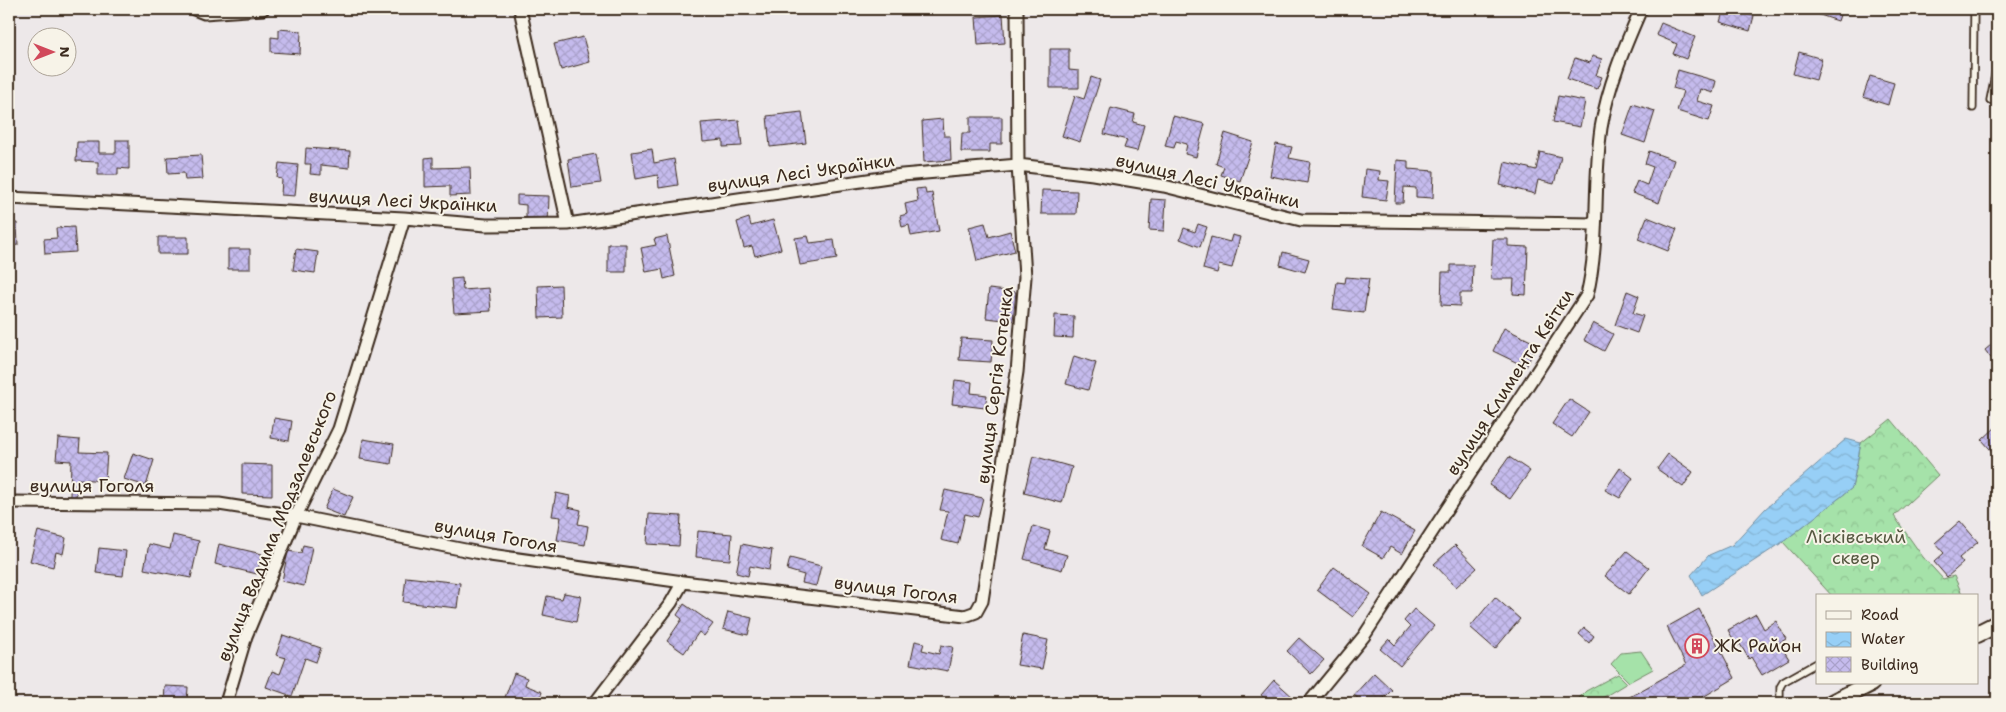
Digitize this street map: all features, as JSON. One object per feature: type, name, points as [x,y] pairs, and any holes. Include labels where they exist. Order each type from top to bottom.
[{"type":"street","points":[[194,9],[204,13],[262,9]]},
{"type":"street","points":[[520,9],[568,224]]},
{"type":"street","name":"вулиця Сергія Котенка","points":[[976,612],[982,601],[1017,372],[1025,277],[1018,165],[1017,9]]},
{"type":"street","name":"вулиця Климента Квітки","points":[[1309,703],[1364,636],[1588,295],[1593,269],[1601,130],[1606,100],[1618,61],[1641,9]]},
{"type":"street","name":"вулиця Лесі Українки","points":[[9,198],[404,218],[486,226],[568,224],[902,175],[1018,165],[1093,174],[1164,186],[1301,220],[1595,224]]},
{"type":"street","name":"вулиця Вадима Модзалевського","points":[[226,703],[246,636],[296,516],[340,429],[404,218]]},
{"type":"street","name":"вулиця Гоголя","points":[[9,502],[219,504],[296,516],[490,555],[683,582],[965,616],[976,612]]},
{"type":"street","points":[[595,703],[671,603],[683,582]]},
{"type":"street","points":[[1978,634],[1997,624]]},
{"type":"street","points":[[1832,703],[1864,684]]},
{"type":"lane","points":[[1973,108],[1974,9]]},
{"type":"lane","points":[[1997,70],[1990,100],[1997,102]]},
{"type":"lane","points":[[1780,703],[1780,687],[1783,682],[1816,663]]},
{"type":"green space","name":"Лісківський сквер","points":[[1891,419],[1938,475],[1894,516],[1923,557],[1943,579],[1954,576],[1962,594],[1830,594],[1783,542],[1852,488],[1861,443]]},
{"type":"green space","points":[[1641,651],[1653,669],[1629,682],[1611,664],[1621,653]]},
{"type":"green space","points":[[1618,674],[1627,683],[1594,703],[1574,703],[1586,691]]},
{"type":"water","points":[[1846,439],[1861,443],[1852,488],[1783,542],[1702,595],[1691,575],[1709,555],[1732,545],[1765,509]]},
{"type":"building","points":[[917,9],[963,9],[963,12],[917,14]]},
{"type":"building","points":[[1724,9],[1754,16],[1750,31],[1720,22]]},
{"type":"building","points":[[1815,9],[1842,9],[1838,21],[1814,13]]},
{"type":"building","points":[[1003,15],[1005,43],[978,45],[976,17]]},
{"type":"building","points":[[1661,23],[1695,37],[1686,59],[1673,54],[1677,44],[1656,35]]},
{"type":"building","points":[[279,29],[301,31],[300,54],[271,52],[271,37],[279,38]]},
{"type":"building","points":[[583,37],[590,62],[561,70],[554,44]]},
{"type":"building","points":[[1050,49],[1069,49],[1069,70],[1079,71],[1079,88],[1050,88]]},
{"type":"building","points":[[1799,52],[1822,59],[1816,80],[1793,74]]},
{"type":"building","points":[[1592,56],[1602,59],[1596,75],[1602,77],[1597,89],[1567,79],[1575,58],[1590,63]]},
{"type":"building","points":[[1678,70],[1716,81],[1713,93],[1700,89],[1697,101],[1714,106],[1709,121],[1677,111],[1683,91],[1673,88]]},
{"type":"building","points":[[1870,76],[1894,83],[1888,105],[1863,97]]},
{"type":"building","points":[[1091,77],[1100,80],[1080,142],[1062,136],[1075,96],[1084,99]]},
{"type":"building","points":[[1558,96],[1585,101],[1580,127],[1553,122]]},
{"type":"building","points":[[1633,104],[1655,111],[1645,143],[1622,135]]},
{"type":"building","points":[[1111,108],[1135,114],[1133,122],[1144,125],[1137,151],[1124,148],[1127,140],[1104,134]]},
{"type":"building","points":[[802,112],[806,143],[770,147],[767,116]]},
{"type":"building","points":[[1173,116],[1205,124],[1196,157],[1185,154],[1187,144],[1176,141],[1174,148],[1165,146]]},
{"type":"building","points":[[970,117],[1002,117],[1002,144],[990,144],[990,152],[961,152],[962,133],[970,133]]},
{"type":"building","points":[[943,119],[944,136],[950,136],[951,160],[924,162],[922,121]]},
{"type":"building","points":[[739,120],[742,146],[723,147],[723,140],[703,142],[701,123]]},
{"type":"building","points":[[1225,133],[1253,142],[1240,181],[1221,175],[1224,167],[1216,164]]},
{"type":"building","points":[[116,140],[129,140],[129,169],[118,168],[118,175],[98,175],[98,162],[76,161],[77,142],[99,142],[99,153],[116,153]]},
{"type":"building","points":[[1276,144],[1292,147],[1289,158],[1310,162],[1307,183],[1270,176]]},
{"type":"building","points":[[306,148],[350,151],[349,168],[321,165],[321,175],[310,174],[311,164],[305,164]]},
{"type":"building","points":[[652,149],[654,163],[674,159],[678,185],[659,188],[658,175],[636,179],[632,152]]},
{"type":"building","points":[[1649,151],[1674,160],[1659,203],[1632,193],[1637,181],[1647,185],[1653,167],[1645,164]]},
{"type":"building","points":[[1540,152],[1561,157],[1554,184],[1538,180],[1535,194],[1500,185],[1505,162],[1536,170]]},
{"type":"building","points":[[596,154],[601,183],[572,187],[568,159]]},
{"type":"building","points":[[201,155],[203,179],[185,180],[184,173],[168,174],[167,157]]},
{"type":"building","points":[[433,157],[433,168],[470,167],[471,195],[450,196],[450,186],[425,187],[425,158]]},
{"type":"building","points":[[1397,160],[1408,161],[1408,169],[1434,171],[1433,198],[1416,197],[1416,188],[1404,187],[1403,203],[1395,203]]},
{"type":"building","points":[[279,163],[298,165],[295,196],[281,195],[282,179],[277,178]]},
{"type":"building","points":[[1365,169],[1380,171],[1379,180],[1389,181],[1386,200],[1362,197]]},
{"type":"building","points":[[925,188],[926,194],[932,193],[939,231],[911,236],[909,225],[902,227],[900,216],[907,214],[905,204],[918,201],[916,189]]},
{"type":"building","points":[[1042,190],[1077,191],[1076,214],[1041,214]]},
{"type":"building","points":[[517,195],[549,196],[548,225],[526,225],[526,205],[517,204]]},
{"type":"building","points":[[1151,199],[1166,200],[1164,231],[1149,230]]},
{"type":"building","points":[[1647,217],[1677,229],[1668,251],[1638,239]]},
{"type":"building","points":[[749,218],[751,226],[773,220],[781,249],[755,256],[752,246],[744,248],[737,222]]},
{"type":"building","points":[[9,223],[17,223],[18,245],[9,246]]},
{"type":"building","points":[[985,223],[989,237],[1010,231],[1015,251],[977,261],[969,227]]},
{"type":"building","points":[[1198,224],[1207,227],[1200,247],[1180,239],[1184,228],[1195,232]]},
{"type":"building","points":[[74,227],[76,252],[45,254],[44,239],[57,238],[56,228]]},
{"type":"building","points":[[1232,235],[1240,237],[1232,268],[1219,265],[1217,273],[1203,269],[1211,237],[1230,242]]},
{"type":"building","points":[[667,236],[675,276],[664,279],[662,269],[646,272],[641,248],[656,245],[654,239]]},
{"type":"building","points":[[808,236],[810,243],[834,240],[837,259],[800,265],[795,238]]},
{"type":"building","points":[[158,237],[188,237],[188,254],[158,254]]},
{"type":"building","points":[[1493,239],[1508,239],[1508,246],[1528,247],[1526,295],[1513,294],[1514,279],[1491,279]]},
{"type":"building","points":[[608,244],[626,244],[626,272],[608,272]]},
{"type":"building","points":[[228,249],[250,249],[250,269],[228,269]]},
{"type":"building","points":[[296,249],[318,252],[315,273],[293,270]]},
{"type":"building","points":[[1283,252],[1309,259],[1305,272],[1280,265]]},
{"type":"building","points":[[1451,265],[1473,265],[1472,293],[1460,293],[1460,306],[1441,305],[1442,272],[1451,272]]},
{"type":"building","points":[[1346,277],[1369,279],[1364,313],[1333,309],[1337,282],[1345,283]]},
{"type":"building","points":[[462,278],[463,290],[489,288],[491,311],[454,313],[451,279]]},
{"type":"building","points":[[561,285],[562,317],[539,318],[538,286]]},
{"type":"building","points":[[989,289],[1016,292],[1013,321],[986,318]]},
{"type":"building","points":[[1627,291],[1639,296],[1633,313],[1643,316],[1637,333],[1615,325]]},
{"type":"building","points":[[1055,315],[1074,316],[1073,338],[1054,337]]},
{"type":"building","points":[[1593,323],[1613,334],[1604,351],[1584,340]]},
{"type":"building","points":[[1504,328],[1537,344],[1526,367],[1493,351]]},
{"type":"building","points":[[961,338],[993,340],[991,362],[959,360]]},
{"type":"building","points":[[1997,340],[1997,366],[1985,350]]},
{"type":"building","points":[[1074,356],[1096,363],[1088,390],[1066,384]]},
{"type":"building","points":[[955,380],[972,382],[971,393],[987,395],[985,408],[952,404]]},
{"type":"building","points":[[1569,399],[1589,412],[1572,437],[1552,424]]},
{"type":"building","points":[[274,418],[292,421],[289,441],[271,438]]},
{"type":"building","points":[[1997,426],[1997,457],[1982,440]]},
{"type":"building","points":[[58,438],[80,440],[79,452],[107,453],[105,481],[78,479],[76,497],[70,496],[71,461],[56,460]]},
{"type":"building","points":[[363,439],[394,444],[391,464],[360,459]]},
{"type":"building","points":[[133,453],[154,460],[146,486],[124,479]]},
{"type":"building","points":[[1668,454],[1693,472],[1683,487],[1657,469]]},
{"type":"building","points":[[1033,456],[1072,467],[1062,503],[1024,493]]},
{"type":"building","points":[[1509,457],[1530,471],[1510,499],[1489,485]]},
{"type":"building","points":[[242,464],[272,465],[272,495],[242,494]]},
{"type":"building","points":[[1620,468],[1633,478],[1620,498],[1605,490]]},
{"type":"building","points":[[333,489],[353,497],[344,517],[324,509]]},
{"type":"building","points":[[945,490],[983,498],[978,517],[965,514],[958,544],[941,540],[948,511],[940,510]]},
{"type":"building","points":[[556,493],[570,496],[568,507],[581,510],[578,524],[588,526],[585,545],[557,540],[561,517],[552,516]]},
{"type":"building","points":[[1381,512],[1415,531],[1402,554],[1390,547],[1383,558],[1362,546]]},
{"type":"building","points":[[649,514],[681,516],[679,546],[647,544]]},
{"type":"building","points":[[1960,521],[1978,542],[1959,558],[1963,563],[1947,577],[1934,562],[1944,553],[1935,543]]},
{"type":"building","points":[[1033,526],[1050,531],[1045,549],[1067,555],[1062,570],[1024,559]]},
{"type":"building","points":[[38,531],[66,538],[63,554],[56,552],[53,567],[30,561]]},
{"type":"building","points":[[698,531],[732,534],[730,560],[696,557]]},
{"type":"building","points":[[173,535],[199,541],[191,578],[144,569],[149,544],[170,549]]},
{"type":"building","points":[[219,544],[262,554],[257,574],[215,564]]},
{"type":"building","points":[[742,544],[772,550],[769,570],[750,566],[748,576],[736,573]]},
{"type":"building","points":[[303,545],[312,547],[304,586],[282,581],[288,551],[301,553]]},
{"type":"building","points":[[1455,545],[1477,568],[1456,587],[1434,564]]},
{"type":"building","points":[[99,548],[126,551],[123,576],[96,573]]},
{"type":"building","points":[[1627,551],[1649,568],[1629,594],[1605,576]]},
{"type":"building","points":[[790,558],[821,566],[816,586],[802,583],[804,575],[787,570]]},
{"type":"building","points":[[1334,567],[1371,594],[1353,617],[1317,590]]},
{"type":"building","points":[[406,577],[460,583],[457,608],[403,602]]},
{"type":"building","points":[[564,593],[581,596],[576,622],[543,615],[547,596],[562,599]]},
{"type":"building","points":[[1495,597],[1520,619],[1495,649],[1470,627]]},
{"type":"building","points":[[684,604],[713,624],[704,636],[699,632],[684,653],[667,641],[682,619],[677,615]]},
{"type":"building","points":[[1414,609],[1434,626],[1400,666],[1380,649],[1389,639],[1395,645],[1410,627],[1404,621]]},
{"type":"building","name":"ЖК Район","points":[[1699,609],[1735,678],[1693,703],[1619,703],[1686,665],[1667,627]]},
{"type":"building","points":[[728,612],[752,618],[748,635],[723,629]]},
{"type":"building","points":[[1756,614],[1764,629],[1776,621],[1786,639],[1779,643],[1789,659],[1762,675],[1740,644],[1737,646],[1728,630]]},
{"type":"building","points":[[1584,628],[1594,636],[1589,643],[1579,634]]},
{"type":"building","points":[[283,635],[321,648],[316,662],[305,658],[292,696],[266,687],[272,671],[280,674],[286,658],[276,655]]},
{"type":"building","points":[[1023,635],[1048,640],[1042,669],[1017,665]]},
{"type":"building","points":[[1299,638],[1324,660],[1311,674],[1287,651]]},
{"type":"building","points":[[915,641],[924,643],[922,650],[939,654],[941,645],[953,647],[948,671],[910,664]]},
{"type":"building","points":[[514,673],[527,678],[525,685],[542,692],[538,703],[515,703],[504,700]]},
{"type":"building","points":[[1374,673],[1392,690],[1379,703],[1363,703],[1354,695]]},
{"type":"building","points":[[1274,680],[1294,698],[1289,703],[1270,703],[1261,695]]},
{"type":"building","points":[[165,686],[188,687],[187,703],[164,703]]},
{"type":"building","points":[[114,701],[147,703],[114,703]]},
{"type":"place","name":"ЖК Район","points":[[1697,646]]}]
